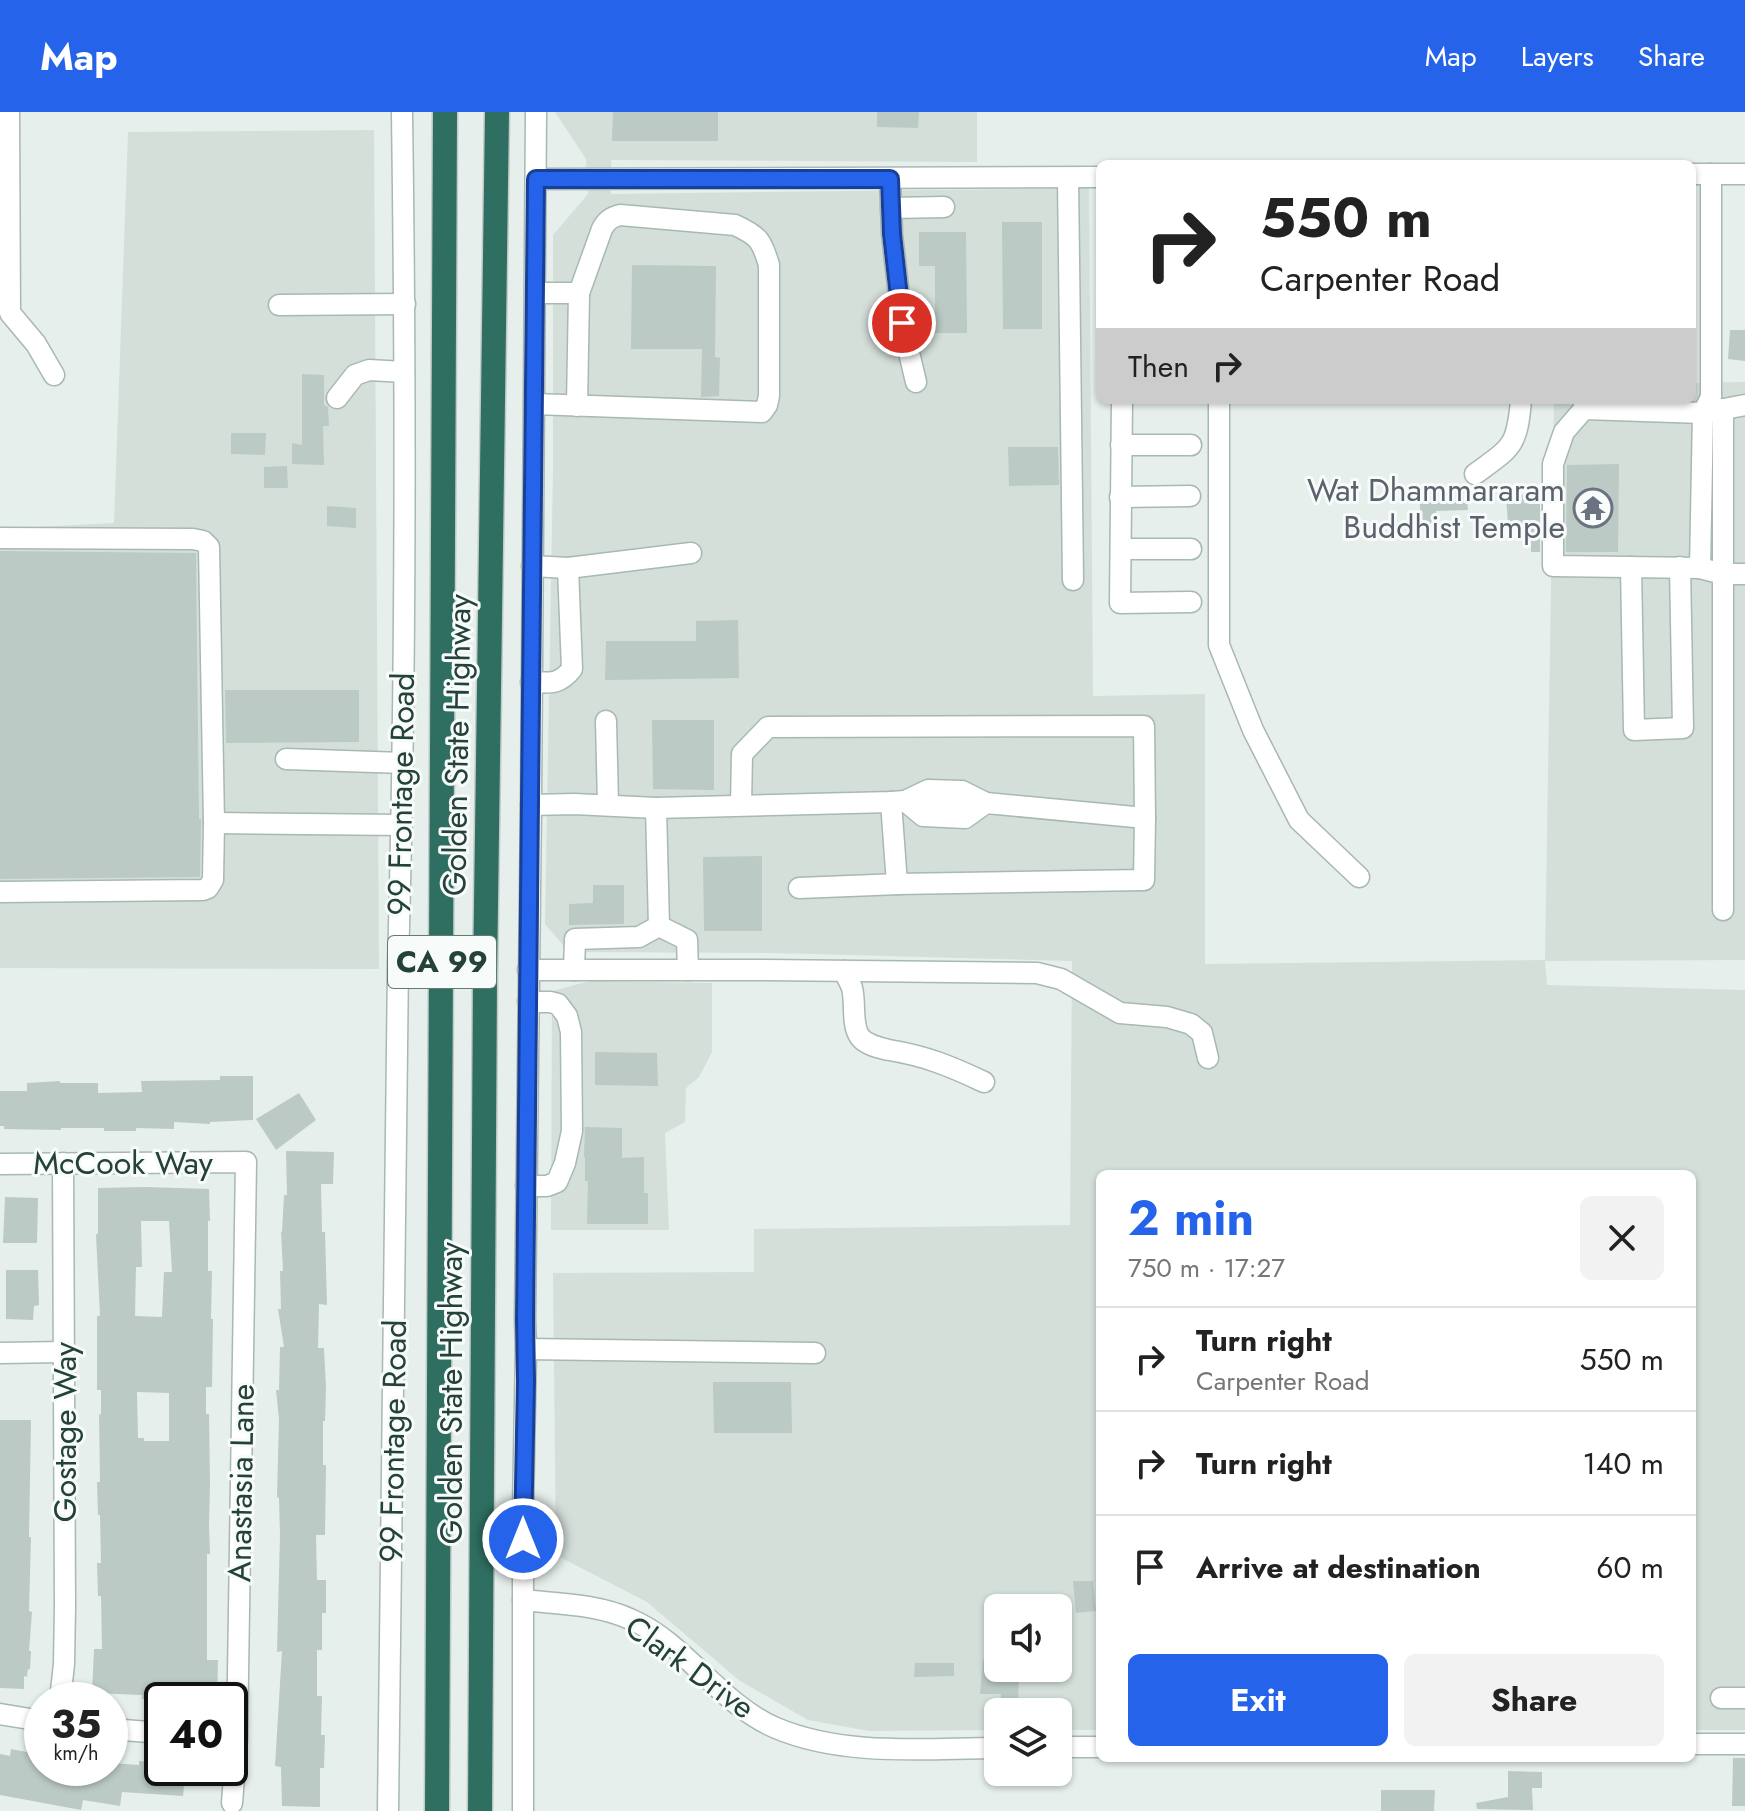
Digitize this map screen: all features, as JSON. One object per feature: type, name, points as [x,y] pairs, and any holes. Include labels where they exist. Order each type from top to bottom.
[{"type":"highway","name":"Golden State Highway","points":[[437,1811],[445,112]]},
{"type":"highway","name":"Golden State Highway","points":[[480,1811],[485,976],[497,112]]},
{"type":"street","points":[[9,112],[10,313],[36,344],[54,375]]},
{"type":"street","name":"99 Frontage Road","points":[[388,1811],[403,763],[405,304],[402,112]]},
{"type":"street","points":[[523,1811],[536,112]]},
{"type":"street","points":[[1723,910],[1723,574],[1701,174],[1745,174]]},
{"type":"street","points":[[536,179],[1096,177]]},
{"type":"street","points":[[1068,178],[1073,580]]},
{"type":"street","points":[[890,179],[902,323],[916,382]]},
{"type":"street","points":[[891,208],[944,207]]},
{"type":"street","points":[[534,404],[577,406],[762,412],[769,396],[769,265],[763,245],[751,233],[735,225],[620,215],[606,222],[579,293],[577,406]]},
{"type":"street","points":[[535,293],[579,293]]},
{"type":"street","points":[[279,305],[405,304]]},
{"type":"street","points":[[337,398],[355,375],[369,370],[404,372]]},
{"type":"street","points":[[1122,404],[1120,603],[1191,602]]},
{"type":"street","points":[[1219,404],[1219,645],[1253,730],[1299,820],[1359,877]]},
{"type":"street","points":[[1475,474],[1508,450],[1518,431],[1521,404]]},
{"type":"street","points":[[1745,405],[1713,411],[1584,404],[1564,432],[1553,464],[1553,566],[1690,568],[1745,574]]},
{"type":"street","points":[[1631,567],[1634,730],[1683,728],[1690,568],[1713,411]]},
{"type":"street","points":[[1121,445],[1191,445]]},
{"type":"street","points":[[1120,497],[1190,496]]},
{"type":"street","points":[[0,538],[193,539],[203,541],[209,547],[214,823],[213,880],[203,890],[0,892]]},
{"type":"street","points":[[1121,549],[1191,549]]},
{"type":"street","points":[[532,566],[568,568],[691,553]]},
{"type":"street","points":[[531,682],[554,683],[565,678],[572,669],[568,568]]},
{"type":"street","points":[[606,721],[608,805]]},
{"type":"street","points":[[741,805],[742,754],[768,727],[1144,726],[1144,880],[799,888]]},
{"type":"street","points":[[286,759],[403,763]]},
{"type":"street","points":[[531,805],[656,808],[898,802],[928,790],[962,791],[986,803],[1145,818]]},
{"type":"street","points":[[898,802],[923,816],[965,818],[986,803]]},
{"type":"street","points":[[898,802],[899,884]]},
{"type":"street","points":[[656,808],[659,926]]},
{"type":"street","points":[[214,823],[402,825]]},
{"type":"street","points":[[659,926],[687,940],[688,970]]},
{"type":"street","points":[[574,970],[575,939],[639,937],[659,926]]},
{"type":"street","points":[[528,970],[1037,973],[1061,979],[1120,1013],[1167,1017],[1191,1024],[1202,1033],[1208,1058]]},
{"type":"street","points":[[844,971],[852,988],[857,1028],[860,1037],[867,1043],[920,1055],[984,1082]]},
{"type":"street","points":[[526,1186],[547,1186],[557,1182],[572,1131],[571,1032],[567,1016],[558,1004],[528,1002]]},
{"type":"street","name":"McCook Way","points":[[0,1164],[246,1162]]},
{"type":"street","name":"Anastasia Lane","points":[[235,1682],[246,1162]]},
{"type":"street","name":"Gostage Way","points":[[62,1682],[65,1606],[63,1163]]},
{"type":"street","points":[[526,1349],[815,1353]]},
{"type":"street","points":[[0,1353],[64,1352]]},
{"type":"street","name":"Clark Drive","points":[[523,1600],[608,1610],[633,1620],[671,1645],[742,1709],[796,1736],[839,1746],[984,1748]]},
{"type":"street","points":[[1721,1698],[1745,1698]]},
{"type":"street","points":[[0,1714],[24,1718]]},
{"type":"street","points":[[1696,1744],[1745,1744]]},
{"type":"street","points":[[1072,1747],[1096,1747]]},
{"type":"street","name":"Anastasia Lane","points":[[232,1803],[233,1786]]},
{"type":"shaded area","points":[[555,112],[977,112],[977,162],[611,160],[611,194],[1089,188],[1093,696],[1205,694],[1205,964],[1545,960],[1554,404],[1696,404],[1696,383],[1745,382],[1745,960],[1545,961],[1547,985],[1745,990],[1745,1730],[1696,1730],[1696,1170],[1096,1170],[1096,1730],[1072,1730],[1072,1698],[984,1698],[984,1730],[869,1731],[808,1720],[740,1681],[647,1602],[556,1555],[553,1273],[754,1272],[754,1229],[1070,1225],[1072,961],[773,953],[569,952],[545,924],[553,469],[553,235],[588,194],[586,159]]},
{"type":"shaded area","points":[[374,130],[379,969],[0,968],[0,529],[114,523],[128,132]]},
{"type":"shaded area","points":[[590,981],[712,983],[712,1052],[699,1077],[686,1088],[685,1122],[665,1133],[669,1230],[551,1230],[552,991]]},
{"type":"building","points":[[613,112],[718,112],[718,141],[612,141]]},
{"type":"building","points":[[877,112],[919,112],[918,128],[877,127]]},
{"type":"building","points":[[1002,222],[1042,222],[1042,329],[1003,329]]},
{"type":"building","points":[[919,232],[966,232],[967,333],[935,333],[935,266],[919,266]]},
{"type":"building","points":[[632,265],[716,266],[715,357],[720,358],[719,396],[701,397],[702,349],[631,349]]},
{"type":"building","points":[[1730,330],[1745,330],[1745,361],[1728,359]]},
{"type":"building","points":[[302,374],[324,375],[324,405],[328,407],[329,426],[323,426],[324,465],[292,464],[292,443],[302,445]]},
{"type":"building","points":[[231,433],[266,433],[265,455],[231,454]]},
{"type":"building","points":[[1008,447],[1058,447],[1059,485],[1009,486]]},
{"type":"building","name":"Wat Dhammararam Buddhist Temple","points":[[1619,464],[1618,552],[1566,552],[1567,465]]},
{"type":"building","points":[[287,466],[288,488],[264,488],[264,467]]},
{"type":"building","points":[[1419,489],[1466,490],[1468,510],[1436,511],[1436,526],[1421,526]]},
{"type":"building","points":[[1524,495],[1524,503],[1540,504],[1540,552],[1531,552],[1530,524],[1508,524],[1506,496]]},
{"type":"building","points":[[327,506],[356,508],[356,528],[327,526]]},
{"type":"building","points":[[0,551],[196,553],[200,877],[0,879]]},
{"type":"building","points":[[738,620],[739,678],[605,680],[606,641],[696,641],[696,621]]},
{"type":"building","points":[[225,690],[359,690],[359,742],[226,743]]},
{"type":"building","points":[[652,720],[714,720],[714,790],[653,789]]},
{"type":"building","points":[[762,856],[762,931],[704,931],[703,857]]},
{"type":"building","points":[[593,885],[624,885],[624,924],[569,925],[569,904],[593,903]]},
{"type":"building","points":[[595,1052],[657,1053],[658,1086],[595,1085]]},
{"type":"building","points":[[220,1076],[253,1076],[253,1120],[210,1124],[174,1122],[174,1129],[136,1128],[136,1131],[104,1131],[104,1128],[4,1129],[0,1126],[0,1091],[27,1091],[27,1083],[98,1083],[98,1093],[142,1092],[141,1081],[220,1080]]},
{"type":"building","points":[[299,1093],[316,1120],[276,1150],[256,1119]]},
{"type":"building","points":[[585,1127],[622,1128],[622,1158],[644,1157],[648,1224],[587,1224]]},
{"type":"building","points":[[286,1151],[334,1152],[333,1184],[321,1184],[327,1305],[319,1304],[318,1348],[324,1348],[326,1388],[323,1421],[325,1535],[316,1535],[317,1580],[326,1580],[322,1650],[317,1650],[317,1696],[322,1696],[321,1735],[325,1735],[324,1768],[320,1768],[320,1807],[282,1806],[281,1767],[275,1766],[282,1651],[277,1652],[280,1535],[276,1390],[279,1390],[280,1347],[284,1347],[278,1309],[281,1309],[280,1271],[283,1271],[281,1232],[284,1195],[287,1195]]},
{"type":"building","points":[[98,1188],[209,1189],[208,1271],[212,1271],[213,1319],[212,1387],[206,1387],[210,1483],[207,1660],[218,1660],[217,1682],[144,1682],[144,1699],[142,1695],[128,1694],[128,1682],[92,1682],[94,1649],[102,1649],[97,1563],[101,1563],[97,1482],[100,1482],[101,1414],[101,1390],[97,1390],[97,1316],[100,1316]],"holes":[[[141,1221],[169,1221],[172,1272],[164,1272],[162,1317],[135,1316],[136,1267],[142,1267]],[[137,1392],[169,1393],[169,1441],[144,1441],[144,1438],[138,1438]]]},
{"type":"building","points":[[5,1197],[38,1198],[37,1243],[3,1243]]},
{"type":"building","points":[[6,1270],[38,1270],[39,1305],[34,1306],[33,1320],[6,1319]]},
{"type":"building","points":[[713,1382],[791,1382],[792,1433],[714,1433]]},
{"type":"building","points":[[0,1420],[31,1420],[30,1669],[27,1677],[24,1676],[24,1689],[0,1688]]},
{"type":"building","points":[[1073,1581],[1093,1581],[1096,1611],[1076,1613]]},
{"type":"building","points":[[983,1659],[984,1682],[1019,1682],[1018,1698],[980,1694]]},
{"type":"building","points":[[915,1663],[954,1663],[954,1676],[914,1677]]},
{"type":"building","points":[[11,1749],[24,1752],[24,1786],[128,1786],[128,1764],[139,1765],[139,1761],[144,1761],[144,1786],[184,1786],[183,1796],[122,1792],[120,1806],[83,1800],[81,1810],[0,1795],[0,1754],[10,1756]]},
{"type":"building","points":[[1733,1758],[1745,1758],[1745,1806],[1732,1806]]},
{"type":"building","points":[[1508,1771],[1542,1772],[1542,1788],[1532,1788],[1533,1810],[1477,1809],[1476,1803],[1508,1797]]},
{"type":"building","points":[[1381,1790],[1435,1790],[1434,1811],[1381,1811]]},
{"type":"place","name":"Wat Dhammararam Buddhist Temple","points":[[1593,508]]},
{"type":"route","points":[[523,1539],[536,179],[890,179],[892,234],[902,323]]}]
